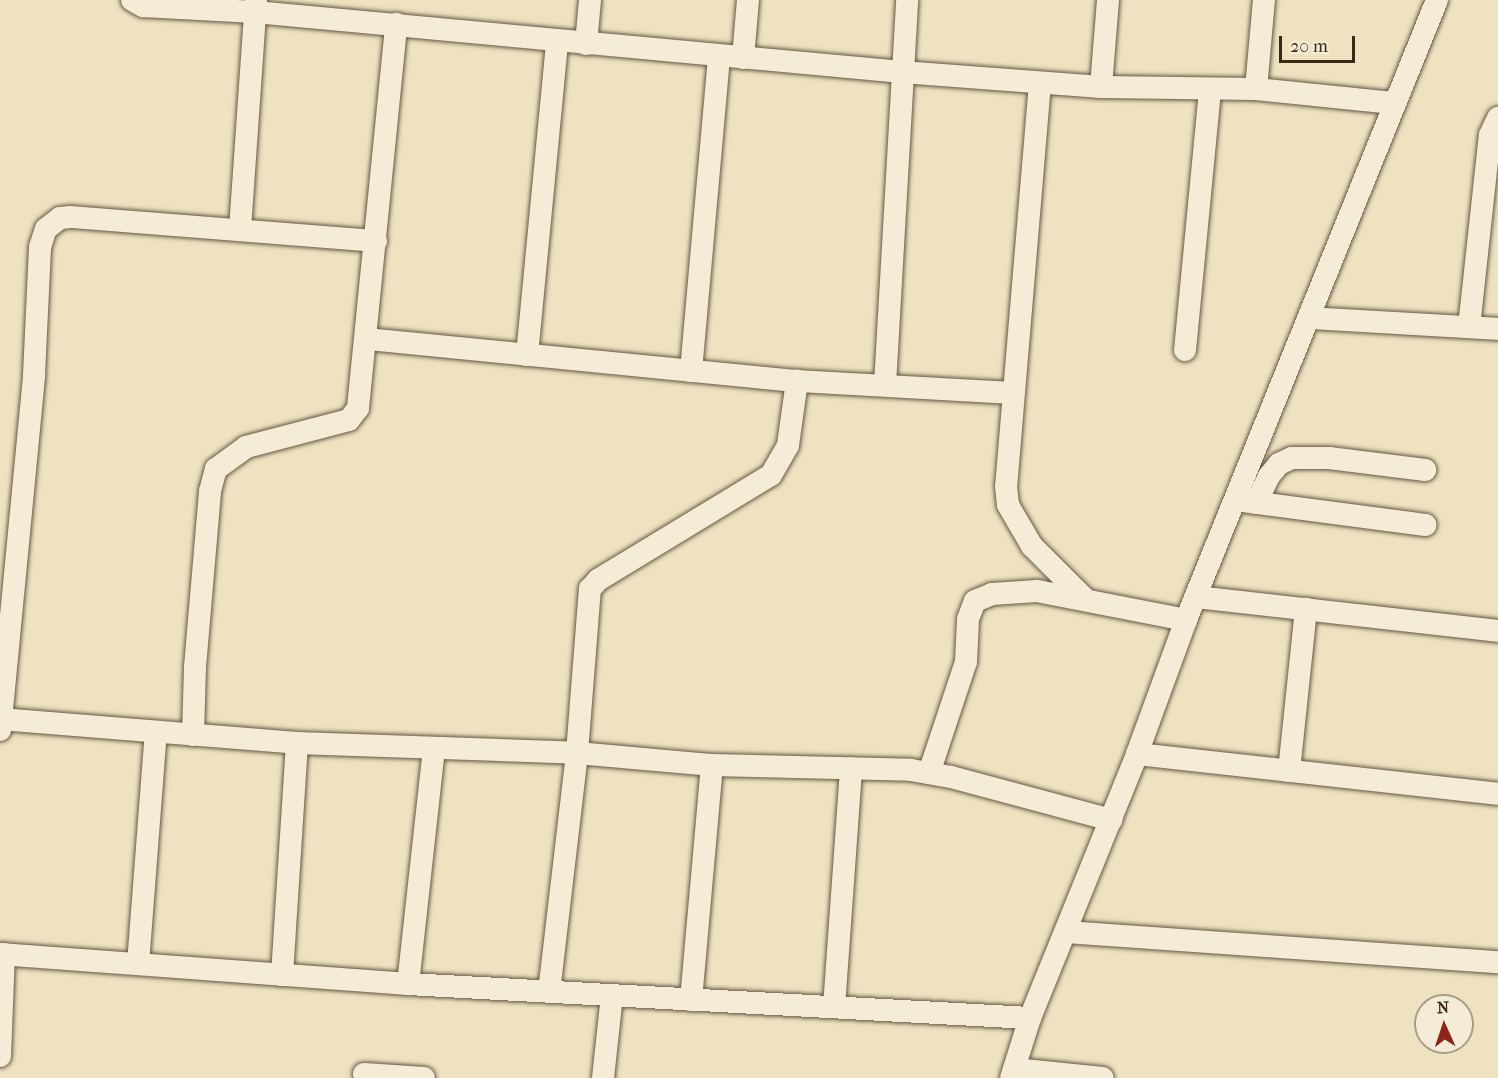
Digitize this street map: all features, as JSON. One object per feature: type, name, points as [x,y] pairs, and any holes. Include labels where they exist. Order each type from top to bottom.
[{"type":"street","points":[[132,0],[143,6],[255,6],[396,24],[586,44],[902,72],[1101,87],[1256,88],[1393,103]]},
{"type":"street","points":[[586,44],[590,0]]},
{"type":"street","points":[[743,58],[748,0]]},
{"type":"street","points":[[885,385],[907,0]]},
{"type":"street","points":[[1101,87],[1108,0]]},
{"type":"street","points":[[1256,88],[1264,0]]},
{"type":"street","points":[[1103,1078],[1012,1073],[1030,1018],[1137,754],[1186,620],[1246,502],[1309,318],[1393,103],[1437,0]]},
{"type":"street","points":[[240,229],[255,6]]},
{"type":"street","points":[[194,735],[195,667],[210,490],[216,469],[246,447],[355,416],[367,339],[396,24]]},
{"type":"street","points":[[527,355],[557,40]]},
{"type":"street","points":[[691,371],[719,56]]},
{"type":"street","points":[[1040,82],[1006,454],[1008,505],[1032,546],[1084,598]]},
{"type":"street","points":[[1185,350],[1210,89]]},
{"type":"street","points":[[1469,327],[1490,135],[1498,118]]},
{"type":"street","points":[[376,241],[71,217],[60,218],[46,229],[40,247],[34,375],[0,723],[297,743],[577,753],[712,765],[929,773],[1111,820]]},
{"type":"street","points":[[1309,318],[1498,330]]},
{"type":"street","points":[[367,339],[798,381],[1011,393]]},
{"type":"street","points":[[549,992],[577,753],[590,589],[598,580],[771,475],[788,445],[798,381]]},
{"type":"street","points":[[1246,502],[1279,464],[1292,458],[1329,458],[1425,470]]},
{"type":"street","points":[[1246,502],[1425,525]]},
{"type":"street","points":[[929,773],[966,662],[968,619],[975,602],[992,594],[1037,591],[1084,598],[1186,620]]},
{"type":"street","points":[[1196,597],[1498,631]]},
{"type":"street","points":[[1289,771],[1306,609]]},
{"type":"street","points":[[138,964],[156,732]]},
{"type":"street","points":[[282,975],[297,743]]},
{"type":"street","points":[[408,984],[434,749]]},
{"type":"street","points":[[1137,754],[1498,794]]},
{"type":"street","points":[[690,999],[712,765]]},
{"type":"street","points":[[834,1007],[851,769]]},
{"type":"street","points":[[1066,932],[1498,962]]},
{"type":"street","points":[[0,1056],[2,954],[408,984],[1030,1018]]},
{"type":"street","points":[[603,1078],[612,995]]},
{"type":"street","points":[[364,1074],[424,1078]]}]
